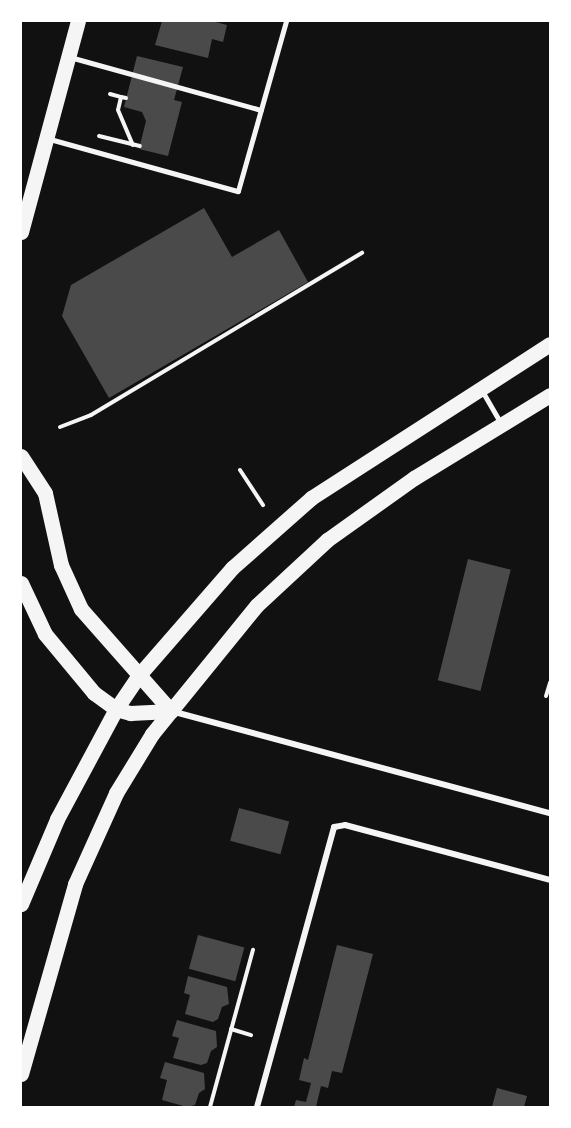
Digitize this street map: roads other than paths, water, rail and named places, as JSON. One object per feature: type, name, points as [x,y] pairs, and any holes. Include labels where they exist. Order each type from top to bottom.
[{"type":"main road","points":[[21,232],[78,21]]},
{"type":"main road","points":[[21,904],[57,819],[116,709],[139,675],[232,568],[273,529],[311,498],[482,390],[550,344]]},
{"type":"main road","points":[[21,1074],[57,938],[96,832],[134,763],[171,711],[257,605],[327,540],[414,478],[550,394]]},
{"type":"main road","points":[[21,456],[45,493],[61,565],[81,609],[171,711]]},
{"type":"main road","points":[[21,583],[30,608],[64,662],[116,709],[152,714],[171,711]]},
{"type":"street","points":[[171,711],[550,813]]},
{"type":"street","points":[[257,1107],[334,827],[345,825],[550,880]]},
{"type":"lane","points":[[46,138],[238,191],[286,21]]},
{"type":"lane","points":[[68,57],[261,110]]},
{"type":"lane","points":[[482,390],[503,425]]}]
